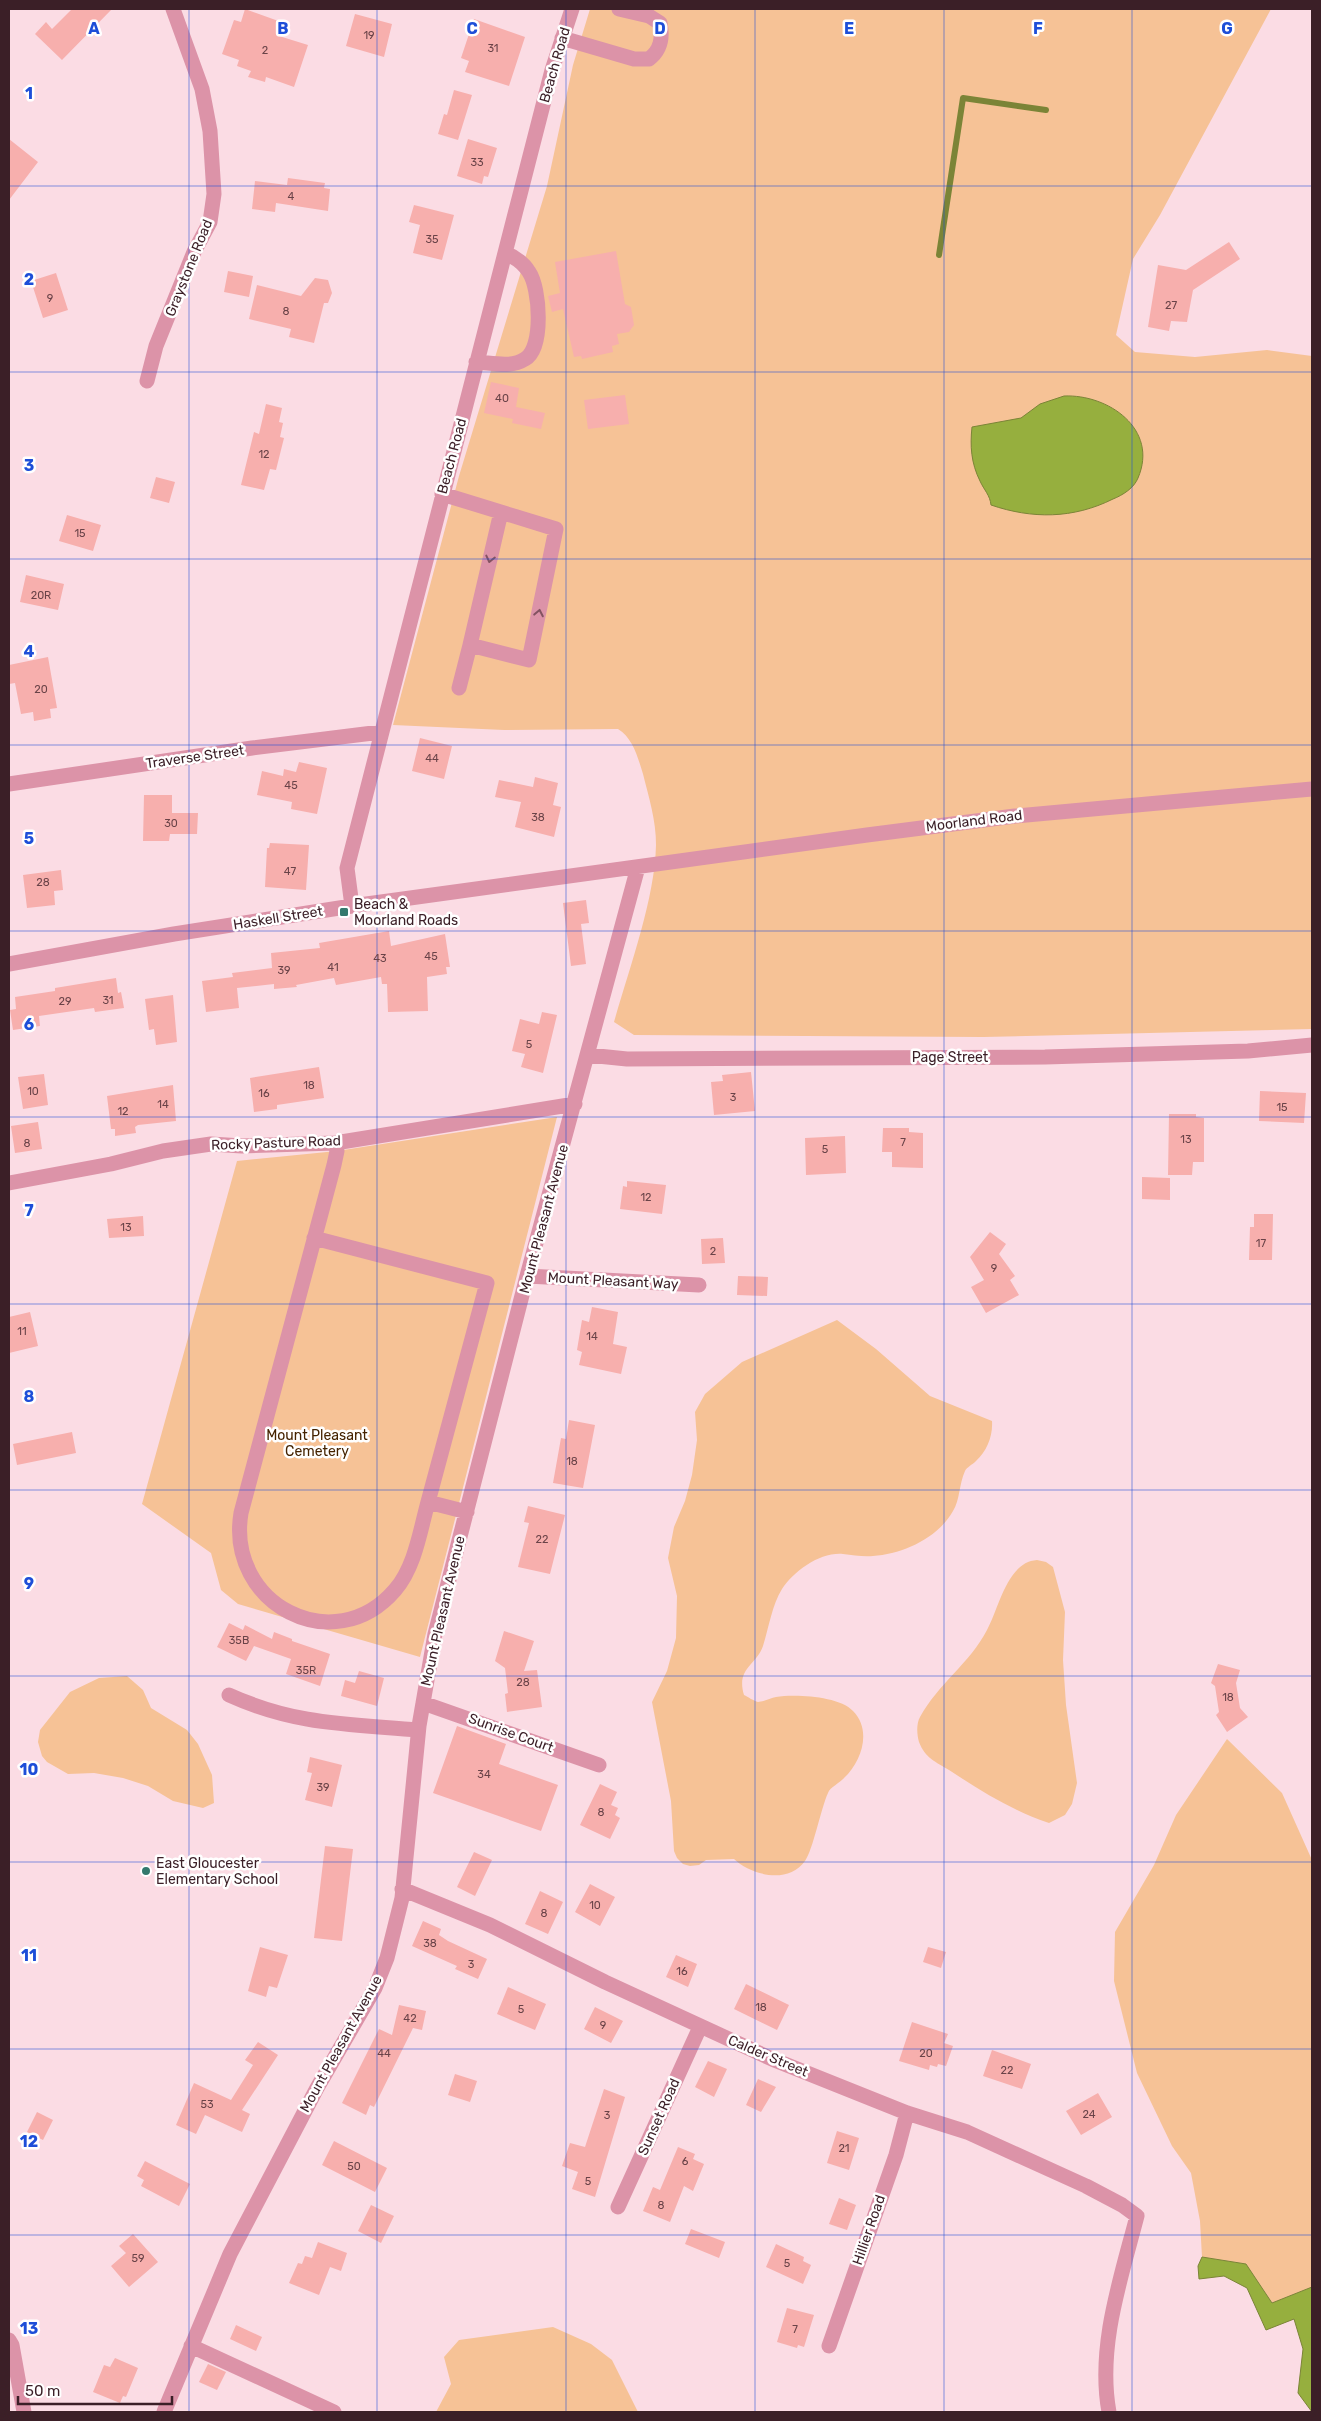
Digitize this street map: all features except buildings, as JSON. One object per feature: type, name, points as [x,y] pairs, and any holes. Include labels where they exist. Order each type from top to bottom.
[{"type":"street","name":"Graystone Road","points":[[148,381],[156,346],[194,252],[210,222],[214,194],[210,131],[202,89],[173,9]]},
{"type":"street","name":"Beach Road","points":[[352,906],[347,868],[476,362],[571,9]]},
{"type":"street","points":[[562,38],[634,59],[649,59],[658,50],[661,41],[660,23],[649,16],[619,9]]},
{"type":"street","points":[[476,362],[508,365],[527,358],[534,352],[538,308],[533,281],[528,271],[515,257],[505,253]]},
{"type":"street","points":[[442,494],[556,529],[529,660],[470,645]]},
{"type":"street","points":[[459,688],[501,512]]},
{"type":"street","name":"Traverse Street","points":[[9,784],[252,748],[381,732]]},
{"type":"street","name":"Moorland Road","points":[[638,867],[1015,816],[1312,789]]},
{"type":"street","name":"Haskell Street","points":[[9,964],[174,934],[352,906],[638,867]]},
{"type":"street","name":"Mount Pleasant Avenue","points":[[164,2412],[230,2254],[317,2088],[375,1988],[387,1958],[402,1889],[418,1730],[435,1634],[527,1276],[638,867]]},
{"type":"street","name":"Page Street","points":[[588,1056],[627,1060],[1045,1057],[1248,1051],[1312,1046]]},
{"type":"street","name":"Rocky Pasture Road","points":[[9,1183],[211,1144],[242,1146],[335,1143],[574,1104]]},
{"type":"street","points":[[314,1238],[487,1283],[410,1566],[403,1579],[383,1602],[356,1616],[342,1620],[319,1621],[290,1613],[266,1596],[256,1585],[245,1565],[239,1536],[241,1513],[314,1238],[334,1165],[337,1151],[335,1143]]},
{"type":"street","name":"Mount Pleasant Way","points":[[527,1276],[699,1285]]},
{"type":"street","points":[[428,1502],[467,1512]]},
{"type":"street","points":[[229,1695],[258,1708],[304,1720],[418,1730]]},
{"type":"street","name":"Sunrise Court","points":[[423,1703],[599,1765]]},
{"type":"street","name":"Calder Street","points":[[402,1889],[490,1925],[605,1982],[772,2059],[907,2113],[967,2132],[1086,2186],[1122,2205],[1137,2216],[1110,2334],[1104,2372],[1109,2412]]},
{"type":"street","name":"Sunset Road","points":[[618,2207],[700,2026]]},
{"type":"street","name":"Hillier Road","points":[[829,2346],[896,2155],[907,2113]]},
{"type":"street","points":[[9,2340],[12,2345],[24,2412]]},
{"type":"street","points":[[191,2346],[334,2412]]},
{"type":"green space","points":[[590,9],[1271,9],[1160,215],[1133,259],[1116,335],[1135,352],[1195,357],[1267,350],[1312,356],[1312,1029],[983,1037],[634,1035],[614,1022],[646,911],[655,866],[656,836],[650,800],[643,774],[628,738],[618,729],[504,730],[393,725],[459,476],[547,186],[573,65]]},
{"type":"green space","name":"Mount Pleasant Cemetery","points":[[557,1117],[420,1657],[238,1604],[221,1590],[211,1553],[142,1504],[237,1161],[337,1151]]},
{"type":"green space","points":[[837,1320],[876,1349],[930,1396],[992,1421],[990,1438],[983,1453],[965,1471],[953,1511],[946,1521],[929,1537],[908,1548],[884,1555],[834,1554],[817,1559],[793,1576],[779,1595],[760,1653],[745,1673],[742,1686],[744,1695],[758,1702],[776,1697],[794,1696],[816,1697],[838,1702],[853,1711],[859,1719],[863,1736],[860,1754],[856,1763],[828,1793],[811,1848],[805,1861],[798,1868],[780,1875],[759,1873],[741,1865],[734,1859],[706,1860],[699,1865],[690,1866],[683,1864],[677,1858],[674,1851],[671,1801],[652,1702],[667,1671],[676,1638],[677,1596],[668,1558],[674,1527],[685,1501],[692,1475],[697,1440],[695,1412],[705,1394],[742,1362]]},
{"type":"green space","points":[[1037,1560],[1046,1562],[1053,1567],[1065,1612],[1063,1660],[1066,1705],[1077,1783],[1072,1804],[1065,1815],[1049,1823],[997,1800],[935,1762],[924,1752],[917,1733],[919,1720],[927,1705],[980,1642],[1011,1577],[1027,1563]]},
{"type":"green space","points":[[127,1676],[143,1690],[151,1708],[187,1730],[198,1744],[212,1775],[214,1803],[203,1808],[173,1801],[148,1786],[123,1778],[94,1773],[68,1774],[47,1762],[42,1756],[38,1742],[40,1730],[70,1692],[99,1678]]},
{"type":"green space","points":[[1227,1739],[1282,1793],[1312,1860],[1312,2287],[1272,2303],[1246,2264],[1202,2257],[1200,2221],[1191,2173],[1172,2146],[1137,2073],[1114,1981],[1115,1932],[1154,1865],[1176,1815]]},
{"type":"green space","points":[[553,2327],[591,2344],[612,2360],[638,2412],[436,2412],[451,2384],[444,2357],[459,2340]]},
{"type":"shaded area","points":[[1064,396],[1081,397],[1097,401],[1112,408],[1125,418],[1135,430],[1141,444],[1143,460],[1134,485],[1128,491],[1098,506],[1068,513],[1037,515],[1006,510],[991,505],[973,461],[971,448],[972,427],[1021,418],[1040,404]]},
{"type":"shaded area","points":[[1202,2257],[1246,2264],[1272,2303],[1312,2287],[1312,2412],[1298,2393],[1303,2349],[1294,2319],[1266,2330],[1247,2288],[1224,2276],[1199,2279],[1198,2266]]},
{"type":"waterway","points":[[939,255],[963,98],[1046,110]]},
{"type":"place","name":"Beach & Moorland Roads","points":[[344,912]]},
{"type":"place","name":"East Gloucester Elementary School","points":[[146,1871]]}]
